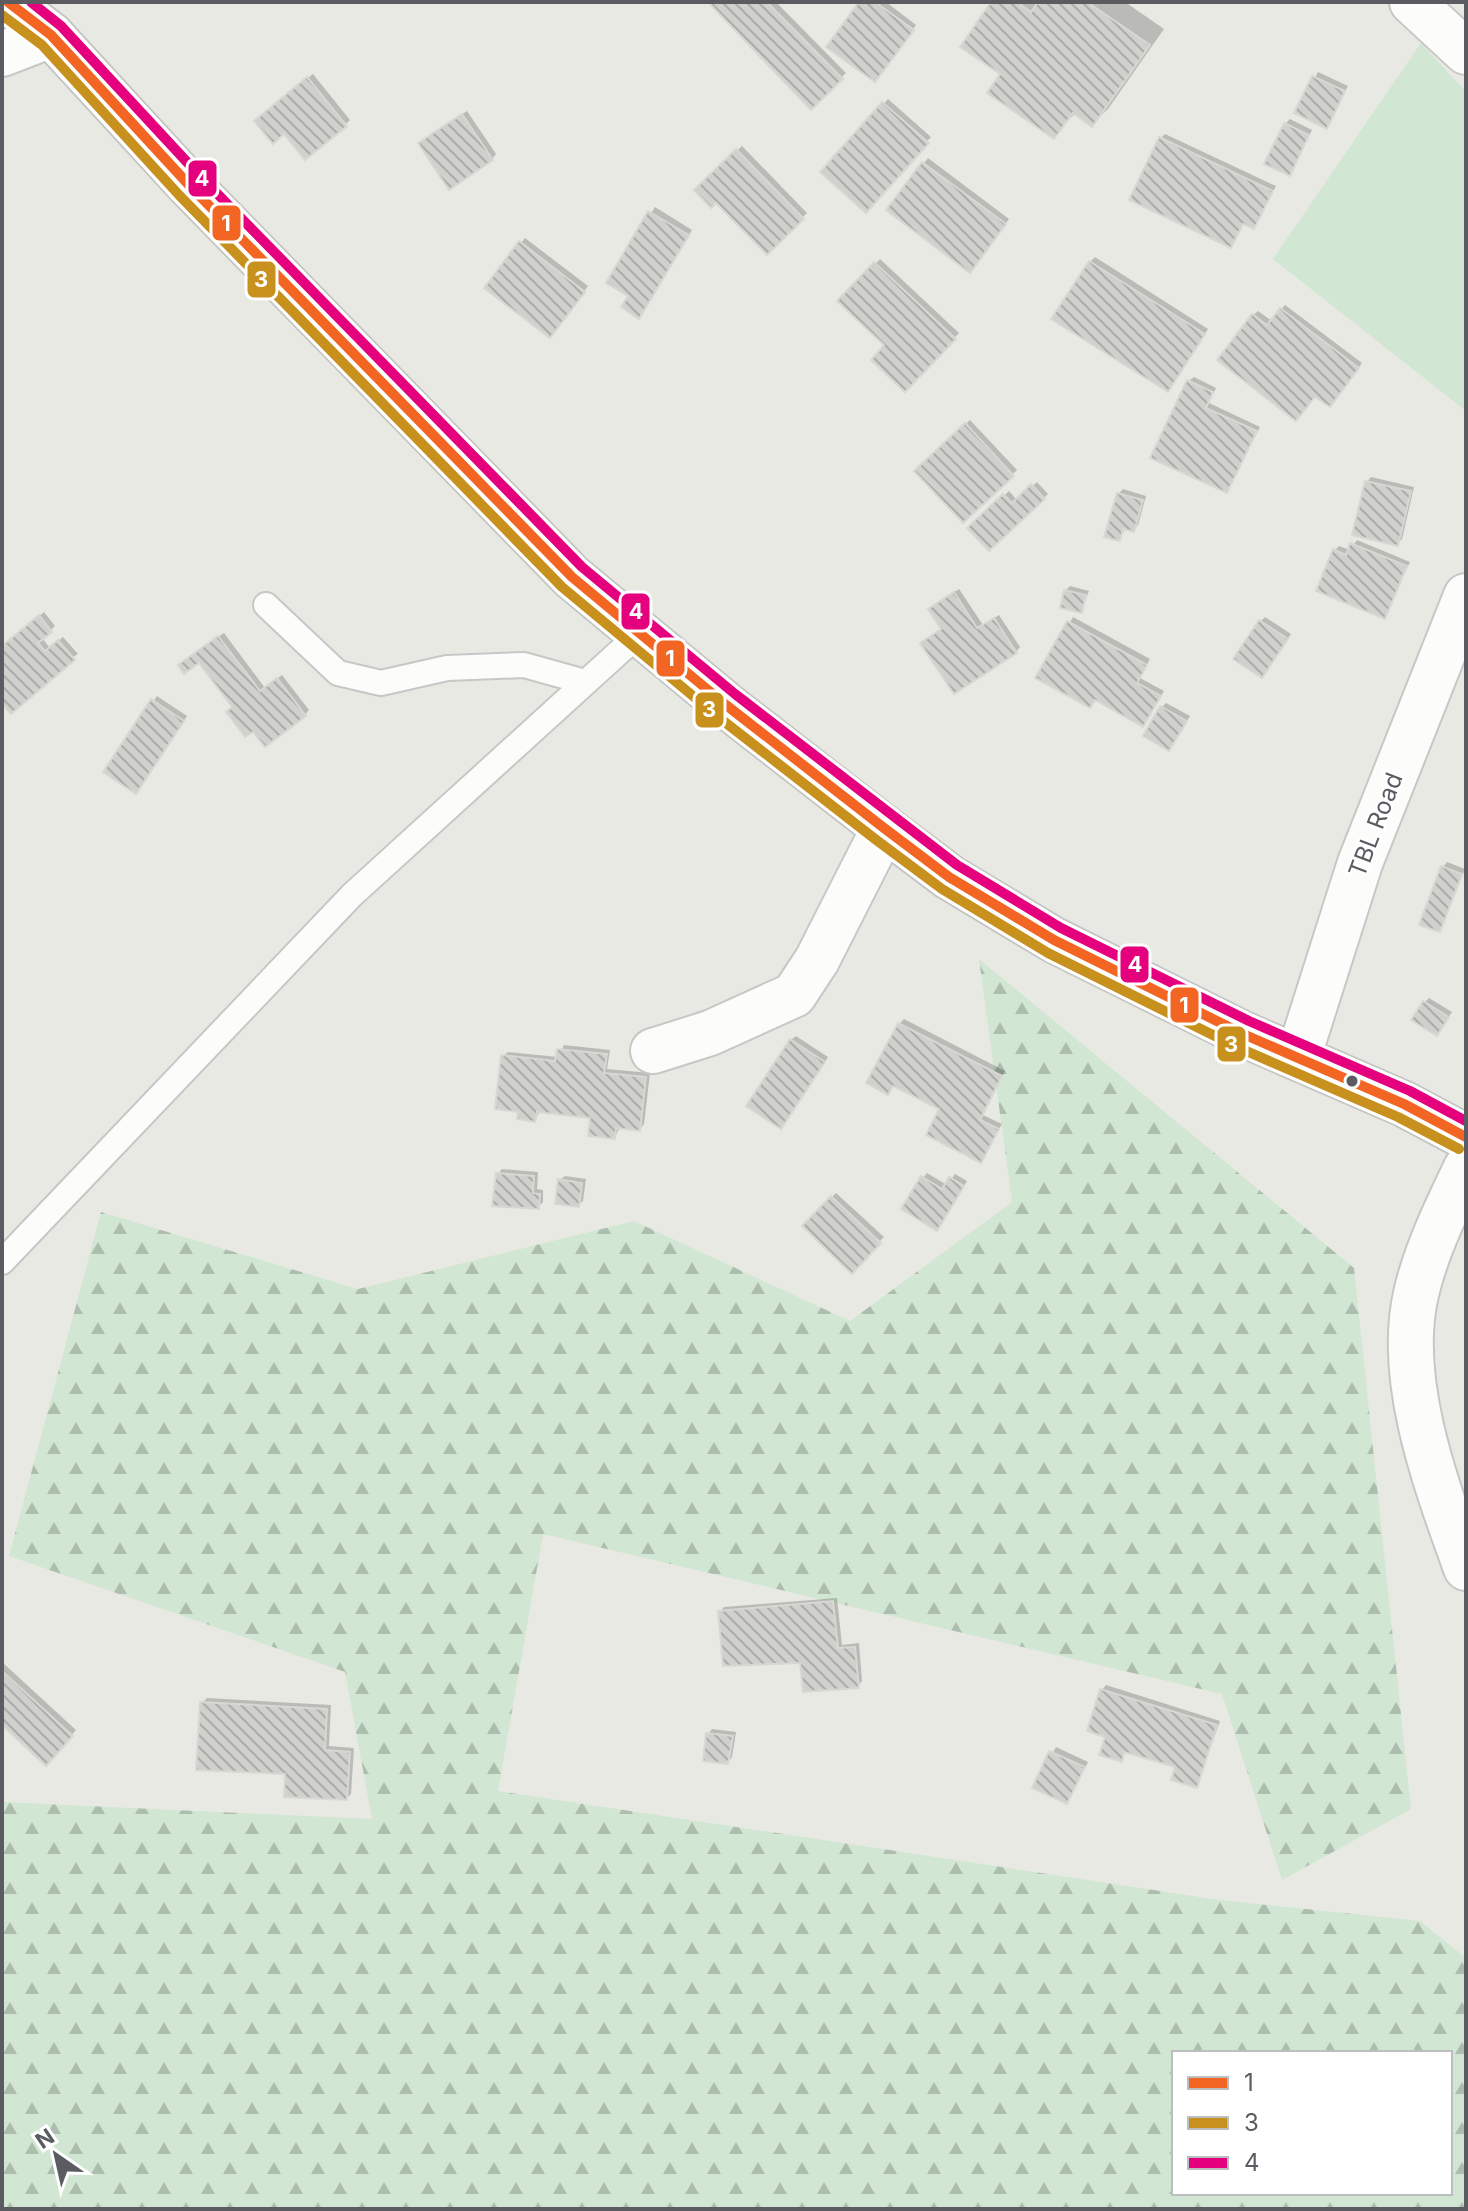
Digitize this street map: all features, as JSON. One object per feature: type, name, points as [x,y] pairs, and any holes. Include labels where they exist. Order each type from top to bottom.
[{"type":"main road","points":[[8,2],[51,35],[189,185],[572,577],[639,634],[884,828],[949,877],[1054,940],[1298,1058],[1404,1104],[1466,1137]]},
{"type":"main road","points":[[1412,2],[1466,52]]},
{"type":"main road","points":[[2,54],[51,35]]},
{"type":"main road","name":"TBL Road","points":[[1298,1058],[1360,863],[1466,596]]},
{"type":"main road","points":[[653,1051],[710,1033],[794,995],[817,960],[884,828]]},
{"type":"main road","points":[[1466,1168],[1443,1218],[1416,1295],[1413,1352],[1420,1422],[1439,1492],[1466,1568]]},
{"type":"lane","points":[[266,605],[338,673],[381,683],[447,668],[524,665],[585,682]]},
{"type":"lane","points":[[2,1262],[352,895],[639,634]]},
{"type":"green space","points":[[1421,43],[1466,92],[1466,411],[1273,259]]},
{"type":"green space","points":[[979,959],[1354,1268],[1411,1809],[1282,1880],[1222,1694],[543,1534],[498,1791],[1220,1900],[1420,1921],[1466,1958],[1466,2209],[2,2209],[2,1802],[372,1819],[345,1672],[9,1556],[101,1212],[358,1289],[634,1221],[850,1321],[1012,1202]]},
{"type":"building","points":[[708,2],[767,2],[843,79],[811,110]]},
{"type":"building","points":[[859,2],[875,2],[914,30],[875,82],[826,47]]},
{"type":"building","points":[[991,2],[1017,2],[1031,12],[1038,2],[1087,2],[1150,45],[1092,127],[1073,113],[1054,139],[987,93],[1000,74],[960,47]]},
{"type":"building","points":[[1312,76],[1345,91],[1327,129],[1294,113]]},
{"type":"building","points":[[307,77],[347,126],[305,160],[284,134],[273,144],[254,121]]},
{"type":"building","points":[[882,102],[929,143],[866,213],[820,172]]},
{"type":"building","points":[[462,114],[493,160],[449,190],[418,143]]},
{"type":"building","points":[[1284,123],[1309,135],[1290,176],[1264,164]]},
{"type":"building","points":[[1159,137],[1273,191],[1254,229],[1243,224],[1231,248],[1129,200]]},
{"type":"building","points":[[736,149],[804,219],[767,255],[716,203],[711,208],[694,190]]},
{"type":"building","points":[[922,162],[1006,224],[970,273],[886,210]]},
{"type":"building","points":[[648,211],[689,235],[639,319],[621,307],[628,296],[606,283]]},
{"type":"building","points":[[519,241],[585,292],[550,338],[484,288]]},
{"type":"building","points":[[1089,261],[1205,334],[1168,392],[1051,319]]},
{"type":"building","points":[[874,262],[956,339],[905,392],[871,360],[884,345],[837,301]]},
{"type":"building","points":[[1280,308],[1359,368],[1330,407],[1315,397],[1296,421],[1217,360],[1252,314],[1267,325]]},
{"type":"building","points":[[1187,380],[1213,392],[1206,408],[1257,431],[1227,493],[1150,458]]},
{"type":"building","points":[[965,423],[1014,476],[963,523],[914,471]]},
{"type":"building","points":[[1365,481],[1411,491],[1398,546],[1352,535]]},
{"type":"building","points":[[1031,484],[1045,499],[989,551],[967,528],[1003,494],[1012,503]]},
{"type":"building","points":[[1117,493],[1143,500],[1134,532],[1123,529],[1120,541],[1104,537]]},
{"type":"building","points":[[1350,543],[1407,566],[1385,619],[1316,591],[1333,549],[1346,555]]},
{"type":"building","points":[[1064,590],[1086,595],[1082,613],[1060,608]]},
{"type":"building","points":[[954,592],[977,628],[994,618],[1017,653],[954,694],[920,643],[941,629],[928,609]]},
{"type":"building","points":[[39,615],[52,632],[38,643],[45,651],[58,640],[75,660],[11,714],[2,704],[2,646]]},
{"type":"building","points":[[1259,620],[1288,639],[1262,678],[1233,659]]},
{"type":"building","points":[[1067,621],[1147,665],[1137,683],[1161,696],[1143,727],[1095,700],[1090,708],[1035,678]]},
{"type":"building","points":[[218,636],[260,691],[277,678],[306,716],[265,747],[253,732],[245,737],[226,712],[232,707],[199,663],[184,674],[178,665]]},
{"type":"building","points":[[151,699],[184,721],[136,794],[103,772]]},
{"type":"building","points":[[1160,706],[1187,721],[1169,751],[1143,736]]},
{"type":"building","points":[[1441,866],[1462,874],[1440,932],[1419,925]]},
{"type":"building","points":[[1423,1001],[1449,1017],[1437,1036],[1411,1020]]},
{"type":"building","points":[[898,1023],[1002,1076],[980,1120],[999,1129],[981,1163],[926,1135],[939,1109],[893,1086],[888,1095],[866,1083]]},
{"type":"building","points":[[790,1039],[825,1062],[781,1129],[746,1106]]},
{"type":"building","points":[[557,1049],[607,1054],[604,1073],[646,1077],[640,1131],[616,1128],[615,1139],[588,1136],[590,1118],[537,1112],[535,1122],[517,1119],[518,1112],[495,1109],[501,1055],[555,1061]]},
{"type":"building","points":[[496,1173],[534,1176],[533,1193],[540,1194],[539,1209],[492,1206]]},
{"type":"building","points":[[921,1176],[942,1189],[949,1177],[964,1186],[937,1231],[901,1209]]},
{"type":"building","points":[[558,1179],[582,1183],[579,1207],[555,1204]]},
{"type":"building","points":[[831,1196],[881,1243],[852,1274],[802,1226]]},
{"type":"building","points":[[833,1601],[838,1648],[855,1647],[859,1688],[803,1692],[800,1663],[723,1666],[718,1611]]},
{"type":"building","points":[[2,1671],[73,1736],[46,1766],[2,1725]]},
{"type":"building","points":[[1100,1689],[1217,1725],[1197,1788],[1171,1780],[1175,1767],[1124,1752],[1122,1762],[1099,1755],[1105,1737],[1087,1731]]},
{"type":"building","points":[[200,1702],[327,1709],[325,1750],[350,1752],[347,1800],[284,1797],[285,1774],[196,1770]]},
{"type":"building","points":[[706,1733],[733,1736],[728,1764],[703,1761]]},
{"type":"building","points":[[1049,1751],[1085,1767],[1067,1804],[1032,1788]]},
{"type":"transit line","name":"1","points":[[8,2],[51,35],[189,185],[572,577],[726,705],[884,828],[949,877],[1054,940],[1243,1034],[1404,1104],[1466,1137]]},
{"type":"transit line","name":"4","points":[[31,2],[61,26],[199,175],[582,567],[735,694],[957,865],[1061,928],[1249,1021],[1410,1091],[1466,1121]]},
{"type":"transit line","name":"3","points":[[2,15],[42,45],[179,195],[562,587],[717,716],[875,839],[942,889],[1048,953],[1237,1047],[1398,1117],[1459,1149]]}]
